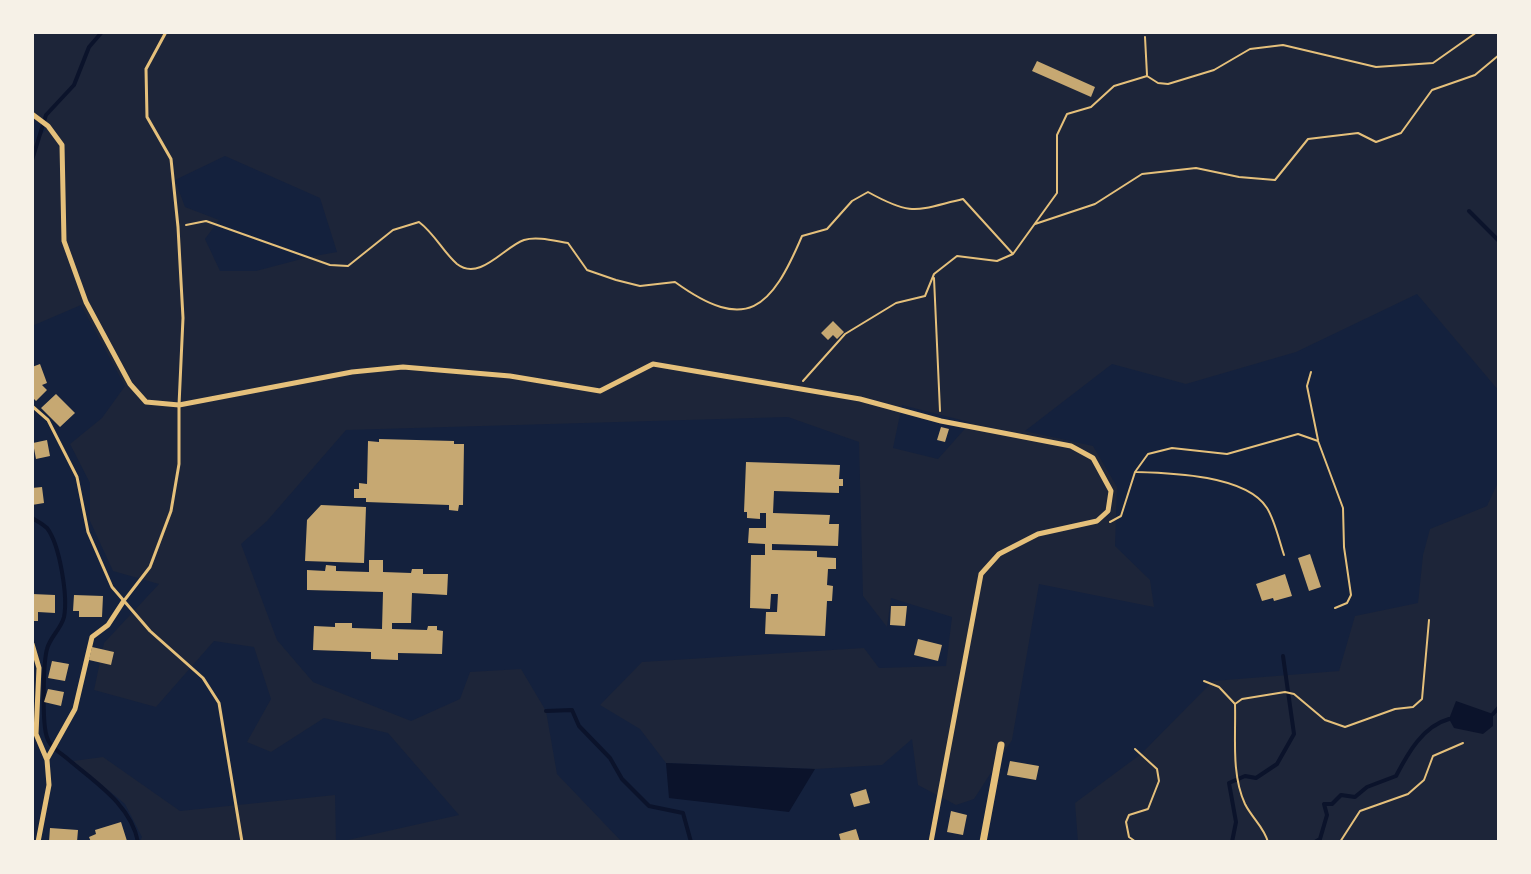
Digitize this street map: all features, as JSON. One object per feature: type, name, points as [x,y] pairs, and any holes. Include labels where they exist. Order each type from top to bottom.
[{"type":"street","points":[[32,114],[48,126],[62,145],[64,241],[86,302],[130,384],[146,402],[179,405],[352,372],[403,367],[510,376],[600,391],[653,364],[860,399],[941,421],[1071,446],[1093,458],[1111,491],[1108,511],[1097,521],[1038,534],[999,554],[981,574],[931,842]]},
{"type":"street","points":[[48,757],[75,709],[92,637],[108,625],[123,602]]},
{"type":"street","points":[[32,644],[39,668],[36,734],[48,757],[49,785],[38,842]]},
{"type":"street","points":[[983,842],[1001,745]]},
{"type":"lane","points":[[123,602],[150,567],[171,511],[179,464],[183,318],[178,227],[171,159],[147,117],[146,69],[166,32]]},
{"type":"lane","points":[[32,406],[48,420],[77,477],[88,532],[112,587],[150,631],[203,678],[219,703],[242,842]]},
{"type":"path","points":[[798,387],[812,367],[845,334],[896,303],[925,296],[934,274],[957,256],[997,261],[1013,254],[1057,193],[1057,135],[1067,114],[1091,107],[1114,86],[1147,76],[1158,83],[1168,84],[1214,70],[1250,49],[1283,45],[1376,67],[1433,63],[1477,32]]},
{"type":"path","points":[[1145,37],[1147,76]]},
{"type":"path","points":[[1034,224],[1095,204],[1142,174],[1196,168],[1239,177],[1275,180],[1308,139],[1358,133],[1376,142],[1401,133],[1432,90],[1475,75],[1499,55]]},
{"type":"path","points":[[178,227],[206,221],[330,265],[348,266],[393,230],[419,222],[432,231],[459,265],[474,269],[524,240],[549,239],[568,243],[587,270],[640,286],[675,282],[698,299],[722,307],[746,310],[771,296],[788,269],[802,236],[827,229],[852,201],[868,192],[897,208],[916,210],[963,199],[1013,254]]},
{"type":"path","points":[[934,274],[941,421]]},
{"type":"path","points":[[1311,372],[1307,386],[1318,441],[1343,508],[1344,547],[1351,595],[1347,603],[1335,608]]},
{"type":"path","points":[[1097,521],[1109,523],[1121,516],[1135,472],[1148,454],[1172,448],[1227,454],[1298,434],[1318,441]]},
{"type":"path","points":[[1135,472],[1177,473],[1244,488],[1266,507],[1284,555]]},
{"type":"path","points":[[1235,704],[1242,699],[1285,692],[1294,694],[1325,720],[1345,727],[1395,709],[1413,707],[1422,699],[1429,620]]},
{"type":"path","points":[[1204,681],[1219,687],[1235,704],[1238,781],[1246,804],[1268,842]]},
{"type":"path","points":[[1340,842],[1360,811],[1408,794],[1424,780],[1433,756],[1463,743]]},
{"type":"path","points":[[1135,749],[1157,769],[1159,781],[1148,809],[1129,815],[1126,822],[1129,837],[1136,842]]},
{"type":"shaded area","points":[[32,32],[1499,32],[1499,391],[1417,294],[1296,352],[1186,384],[1112,364],[1025,431],[1093,446],[1117,487],[1115,546],[1150,580],[1154,607],[1039,584],[1012,740],[974,799],[956,805],[918,785],[912,739],[882,765],[815,769],[666,763],[640,729],[600,705],[642,662],[864,648],[879,668],[946,666],[952,617],[891,598],[887,627],[863,596],[859,442],[788,417],[346,430],[267,521],[241,544],[277,640],[313,682],[411,721],[460,699],[470,672],[521,669],[546,711],[557,774],[622,842],[339,842],[459,815],[388,733],[324,718],[271,752],[247,742],[271,699],[254,647],[214,641],[156,707],[94,690],[104,643],[159,584],[113,571],[90,521],[90,483],[70,444],[102,418],[125,386],[81,305],[32,326],[32,144],[47,129],[32,118]],"holes":[[[225,156],[320,198],[337,252],[256,271],[220,271],[205,239],[219,220],[185,207],[175,180]],[[902,405],[969,422],[970,423],[938,459],[893,448]]]},
{"type":"shaded area","points":[[1499,480],[1499,842],[1078,842],[1075,803],[1141,754],[1213,681],[1339,671],[1355,616],[1418,603],[1423,555],[1430,529],[1487,506]]},
{"type":"shaded area","points":[[1456,701],[1493,714],[1493,726],[1483,734],[1454,728],[1449,719]]},
{"type":"shaded area","points":[[103,757],[180,811],[335,795],[336,842],[140,842],[142,837],[125,804],[73,761]]},
{"type":"shaded area","points":[[666,763],[815,769],[789,812],[669,798]]},
{"type":"building","points":[[1037,61],[1095,87],[1091,97],[1032,71]]},
{"type":"building","points":[[833,321],[844,332],[837,339],[833,335],[828,340],[821,333]]},
{"type":"building","points":[[40,364],[47,383],[42,385],[47,390],[36,401],[32,397],[32,367]]},
{"type":"building","points":[[56,394],[75,413],[60,427],[41,408]]},
{"type":"building","points":[[941,427],[949,429],[945,442],[937,440]]},
{"type":"building","points":[[379,439],[454,441],[454,444],[464,444],[463,505],[459,505],[458,511],[449,510],[449,505],[366,502],[366,498],[354,498],[354,489],[359,489],[359,483],[367,484],[368,441],[379,442]]},
{"type":"building","points":[[47,440],[50,456],[36,459],[33,443]]},
{"type":"building","points":[[746,462],[840,465],[839,479],[843,479],[843,486],[839,486],[839,493],[774,491],[773,513],[830,515],[829,524],[839,524],[838,546],[772,544],[772,550],[817,551],[817,557],[836,558],[836,569],[828,569],[827,585],[833,586],[832,601],[827,601],[825,636],[765,634],[766,612],[777,612],[778,594],[771,594],[770,609],[750,608],[751,555],[765,555],[765,544],[748,543],[749,528],[766,528],[766,513],[760,513],[760,519],[747,518],[747,512],[744,512]]},
{"type":"building","points":[[42,487],[44,503],[32,505],[32,488]]},
{"type":"building","points":[[321,505],[366,507],[364,563],[305,561],[307,520]]},
{"type":"building","points":[[1310,554],[1321,587],[1309,591],[1298,558]]},
{"type":"building","points":[[369,560],[383,560],[383,572],[411,573],[412,569],[423,569],[423,574],[448,574],[447,595],[412,593],[411,623],[392,623],[392,629],[427,630],[428,626],[437,626],[437,630],[443,631],[442,654],[398,653],[398,660],[371,659],[371,652],[313,650],[314,626],[335,627],[335,623],[352,623],[352,628],[382,629],[383,592],[307,590],[307,570],[325,571],[326,565],[336,566],[336,571],[369,572]]},
{"type":"building","points":[[1285,574],[1292,596],[1262,601],[1256,584]]},
{"type":"building","points":[[32,594],[55,595],[55,613],[38,612],[38,621],[32,621]]},
{"type":"building","points":[[74,595],[103,596],[102,617],[79,617],[79,611],[73,611]]},
{"type":"building","points":[[891,606],[907,606],[905,626],[890,625]]},
{"type":"building","points":[[918,639],[942,645],[938,661],[914,655]]},
{"type":"building","points":[[92,647],[114,652],[111,665],[89,660]]},
{"type":"building","points":[[52,661],[69,664],[65,681],[48,678]]},
{"type":"building","points":[[48,689],[64,692],[61,706],[44,702]]},
{"type":"building","points":[[1010,761],[1039,766],[1036,780],[1007,775]]},
{"type":"building","points":[[866,789],[870,803],[854,807],[850,794]]},
{"type":"building","points":[[951,811],[967,815],[963,835],[947,832]]},
{"type":"building","points":[[121,822],[127,841],[91,842],[89,837],[96,834],[95,830]]},
{"type":"building","points":[[50,828],[78,830],[77,842],[49,842]]},
{"type":"building","points":[[856,829],[860,842],[841,842],[839,834]]},
{"type":"waterway","points":[[32,160],[46,115],[74,85],[89,47],[102,32]]},
{"type":"waterway","points":[[1469,211],[1499,241]]},
{"type":"waterway","points":[[32,518],[52,536],[62,571],[65,597],[64,617],[48,645],[46,656],[46,734],[53,747],[101,786],[120,806],[138,842]]},
{"type":"waterway","points":[[1232,842],[1236,822],[1229,783],[1245,776],[1256,778],[1277,764],[1294,734],[1283,656]]},
{"type":"waterway","points":[[1493,714],[1499,707]]},
{"type":"waterway","points":[[546,711],[572,710],[579,726],[610,758],[622,779],[649,806],[683,813],[691,842]]},
{"type":"waterway","points":[[1315,842],[1320,839],[1327,815],[1324,804],[1332,804],[1341,795],[1355,797],[1367,787],[1396,776],[1424,734],[1449,719]]}]
